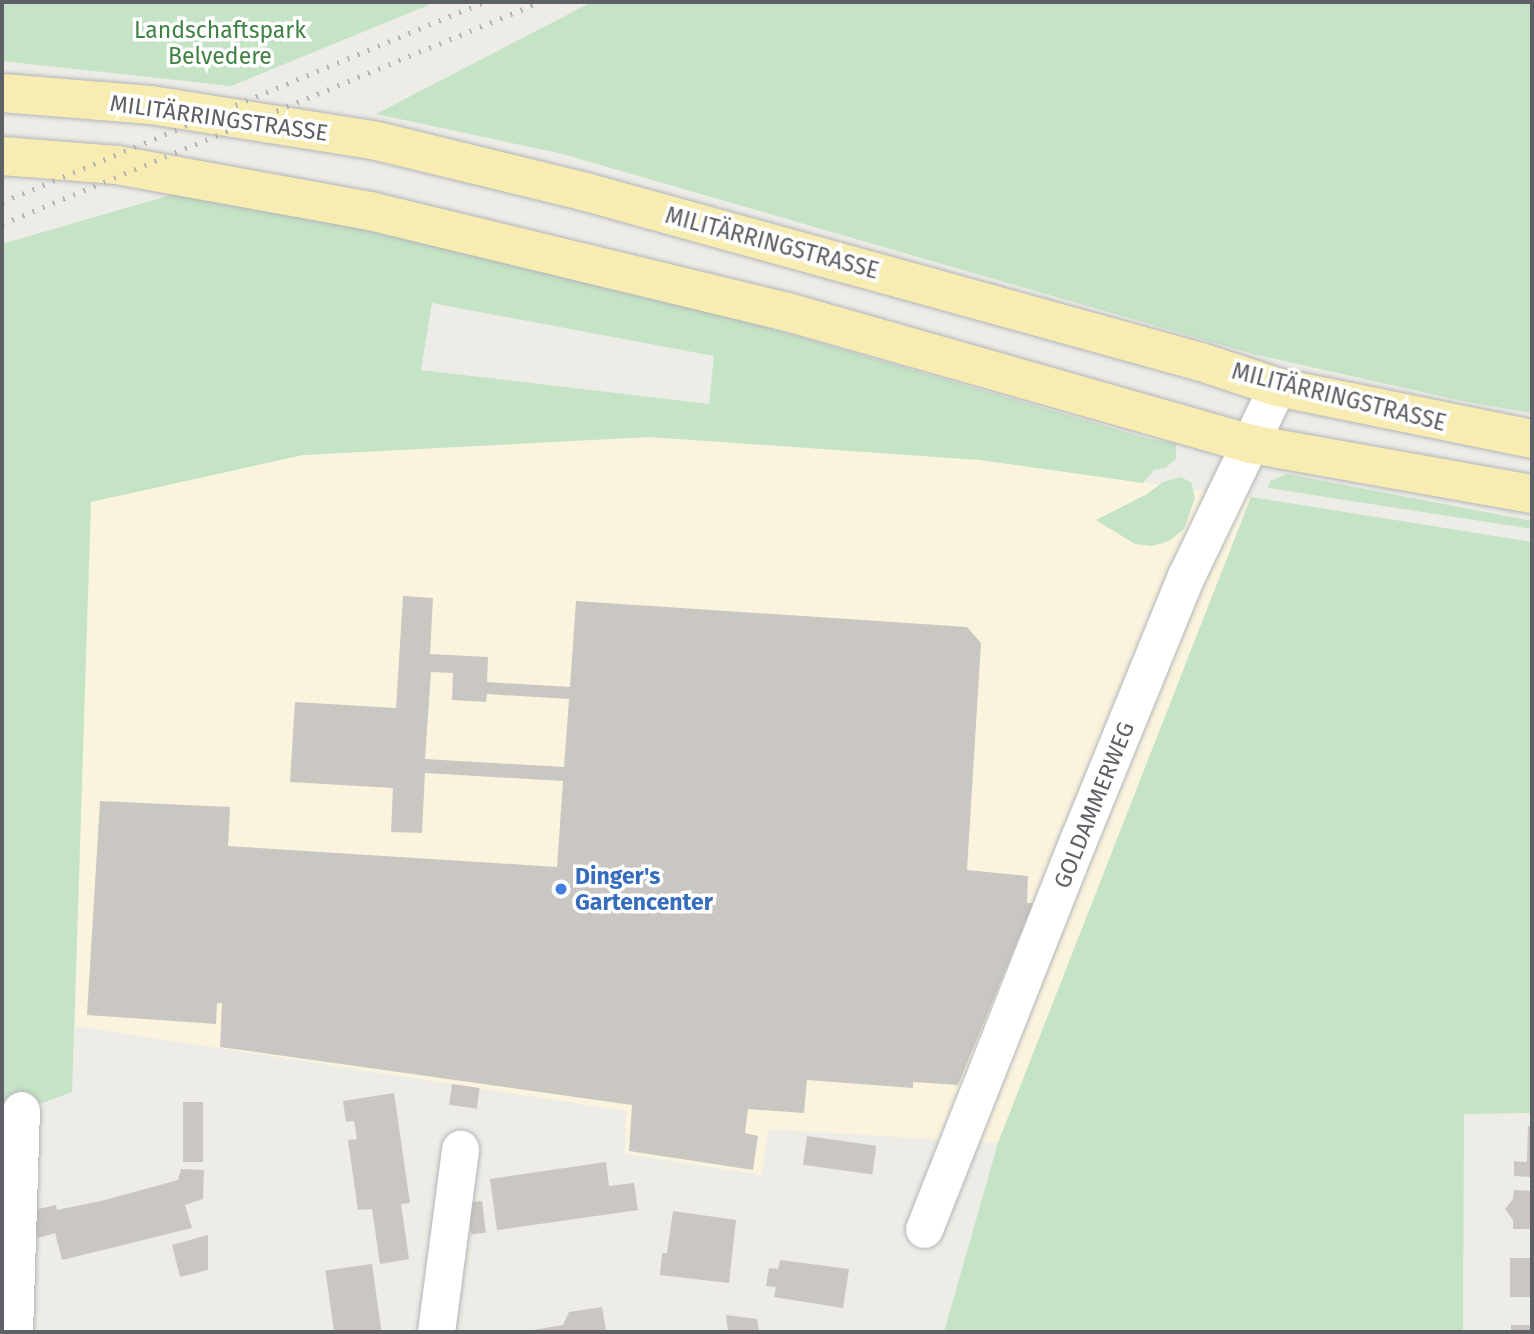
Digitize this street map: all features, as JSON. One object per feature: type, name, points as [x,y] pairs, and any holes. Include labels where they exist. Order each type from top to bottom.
[{"type":"main road","name":"MILITÄRRINGSTRASSE","points":[[2,93],[151,105],[373,140],[586,192],[1188,359],[1277,387],[1532,439]]},
{"type":"main road","points":[[2,156],[117,165],[370,211],[784,311],[1251,444],[1532,494]]},
{"type":"street","name":"GOLDAMMERWEG","points":[[925,1229],[1079,838],[1186,576],[1277,387]]},
{"type":"street","points":[[14,1332],[21,1110]]},
{"type":"street","points":[[436,1332],[460,1149]]},
{"type":"shaded area","points":[[650,437],[980,460],[1251,497],[998,1143],[768,1129],[762,1175],[625,1154],[626,1111],[75,1026],[90,502],[303,455]]},
{"type":"green space","name":"Landschaftspark Belvedere","points":[[2,2],[436,2],[231,86],[2,61]]},
{"type":"green space","points":[[592,2],[1532,2],[1532,413],[1467,402],[1253,354],[559,153],[376,114]]},
{"type":"green space","points":[[198,187],[397,231],[762,326],[1150,439],[1176,443],[1176,459],[1165,468],[1154,470],[1143,483],[980,460],[650,437],[303,455],[91,502],[72,1092],[34,1106],[2,1107],[2,244]],"holes":[[[432,303],[714,356],[709,404],[421,370]]]},
{"type":"green space","points":[[1287,474],[1532,521],[1532,529],[1268,488],[1270,481]]},
{"type":"green space","points":[[1180,477],[1191,482],[1195,498],[1184,529],[1169,541],[1152,546],[1135,544],[1096,520],[1147,494],[1163,482]]},
{"type":"green space","points":[[1251,497],[1532,542],[1532,1113],[1464,1114],[1463,1332],[944,1332],[998,1143]]},
{"type":"building","name":"Dinger's Gartencenter","points":[[403,596],[433,598],[430,654],[488,657],[487,682],[570,687],[576,601],[967,627],[981,643],[967,870],[1028,876],[1027,903],[1033,903],[958,1085],[913,1082],[913,1088],[807,1080],[804,1113],[748,1109],[745,1133],[758,1136],[753,1170],[629,1151],[632,1105],[220,1047],[222,1003],[217,1003],[216,1024],[87,1015],[100,801],[230,807],[228,846],[557,867],[563,781],[425,773],[422,833],[391,832],[393,788],[290,782],[295,702],[396,708]],"holes":[[[431,672],[453,673],[452,700],[486,702],[487,694],[569,699],[564,767],[425,759]]]},
{"type":"building","points":[[452,1084],[480,1088],[477,1109],[449,1105]]},
{"type":"building","points":[[394,1093],[410,1203],[401,1204],[409,1259],[380,1264],[372,1209],[358,1210],[348,1140],[357,1139],[354,1121],[346,1122],[343,1101]]},
{"type":"building","points":[[183,1102],[203,1102],[203,1162],[183,1162]]},
{"type":"building","points":[[1528,1126],[1532,1126],[1532,1177],[1514,1176],[1514,1161],[1527,1162]]},
{"type":"building","points":[[807,1136],[876,1146],[872,1174],[803,1165]]},
{"type":"building","points":[[606,1162],[609,1186],[634,1183],[638,1210],[497,1230],[490,1179]]},
{"type":"building","points":[[181,1169],[204,1170],[203,1199],[185,1205],[192,1228],[62,1260],[55,1233],[38,1238],[30,1211],[56,1205],[57,1210],[101,1201],[178,1180]]},
{"type":"building","points":[[1514,1190],[1532,1191],[1532,1229],[1513,1229],[1513,1220],[1505,1209],[1513,1199]]},
{"type":"building","points":[[482,1201],[486,1233],[471,1235],[467,1203]]},
{"type":"building","points":[[673,1211],[736,1220],[729,1283],[660,1275],[662,1253],[667,1253]]},
{"type":"building","points":[[208,1235],[208,1270],[180,1277],[172,1245]]},
{"type":"building","points":[[1510,1258],[1532,1258],[1532,1297],[1510,1297]]},
{"type":"building","points":[[780,1260],[849,1269],[843,1308],[774,1297],[776,1287],[766,1286],[769,1268],[778,1269]]},
{"type":"building","points":[[372,1264],[382,1332],[334,1332],[325,1271]]},
{"type":"building","points":[[602,1307],[606,1330],[521,1332],[563,1325],[569,1312]]},
{"type":"building","points":[[726,1315],[757,1319],[759,1332],[728,1332]]},
{"type":"building","points":[[1511,1325],[1532,1325],[1532,1332],[1511,1332]]},
{"type":"railway","points":[[2,202],[484,2]]},
{"type":"railway","points":[[2,224],[540,2]]},
{"type":"place","name":"Dinger's Gartencenter","points":[[561,889]]}]
